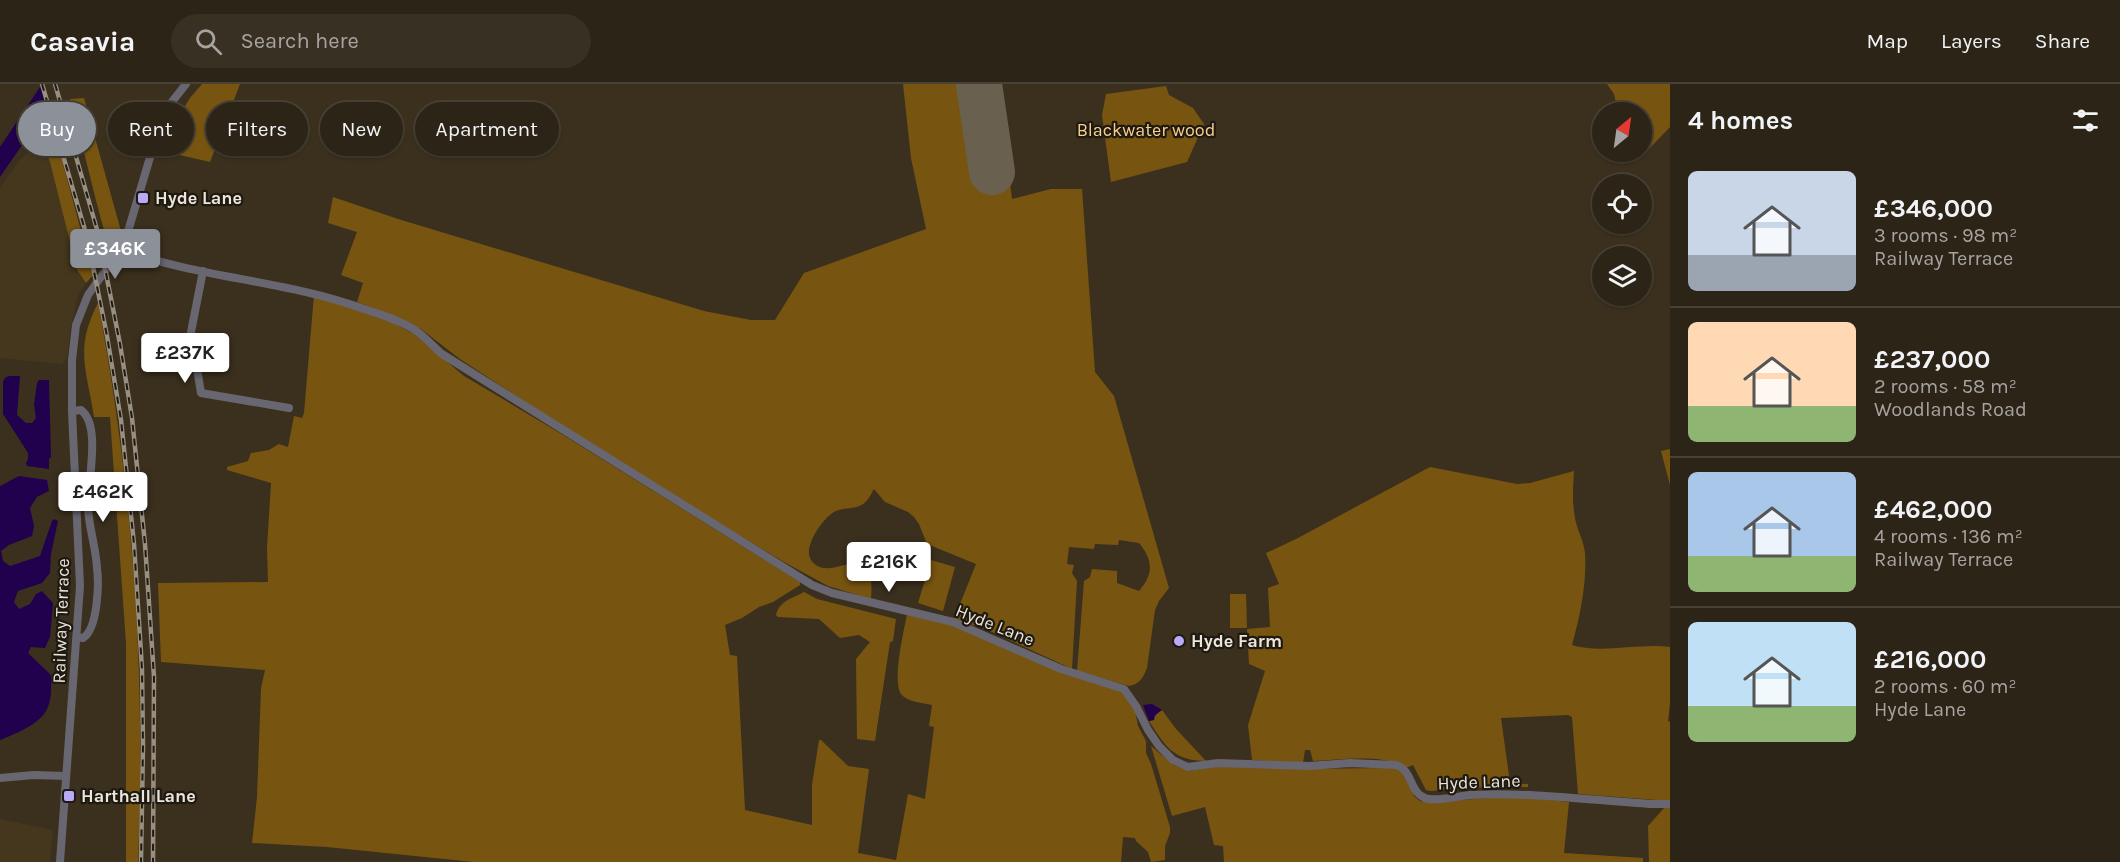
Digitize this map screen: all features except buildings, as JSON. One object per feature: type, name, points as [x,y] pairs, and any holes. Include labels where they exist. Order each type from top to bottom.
[{"type":"street","name":"Railway Terrace","points":[[60,862],[80,586],[72,411],[72,360],[76,325],[88,295],[121,249],[159,128],[171,103],[186,84]]},
{"type":"street","name":"Hyde Lane","points":[[121,249],[203,271],[316,292],[397,320],[427,339],[442,354],[812,585],[953,622],[1061,669],[1124,690],[1159,746],[1173,759],[1188,767],[1218,763],[1308,766],[1350,763],[1396,765],[1403,767],[1409,773],[1417,793],[1432,800],[1455,796],[1520,794],[1670,804]]},
{"type":"street","points":[[203,271],[191,332],[201,393],[289,408]]},
{"type":"street","points":[[72,411],[81,410],[87,414],[91,428],[92,462],[88,486],[88,509],[97,567],[95,610],[90,631],[83,638],[77,637]]},
{"type":"street","points":[[0,778],[34,774],[66,776]]},
{"type":"shaded area","points":[[42,84],[55,84],[47,102],[30,102]]},
{"type":"shaded area","points":[[18,120],[18,151],[0,177],[0,147]]},
{"type":"shaded area","points":[[24,156],[48,156],[77,270],[86,283],[78,295],[67,357],[62,364],[0,358],[0,188]]},
{"type":"shaded area","points":[[10,376],[20,376],[17,415],[26,423],[32,423],[36,418],[34,405],[37,383],[39,380],[49,380],[51,457],[49,469],[27,466],[28,453],[3,414],[3,381]]},
{"type":"shaded area","points":[[19,476],[47,480],[49,491],[37,497],[30,508],[34,526],[32,536],[9,545],[1,551],[3,561],[10,566],[40,556],[52,521],[54,519],[58,521],[51,554],[50,573],[42,583],[18,591],[14,602],[19,609],[30,604],[36,594],[42,591],[53,603],[50,637],[45,648],[31,647],[28,653],[51,675],[51,693],[49,704],[42,717],[0,740],[0,486]]},
{"type":"shaded area","points":[[1152,704],[1162,710],[1154,716],[1154,720],[1149,721],[1143,705]]},
{"type":"shaded area","points":[[0,819],[53,830],[50,862],[0,862]]},
{"type":"green space","points":[[202,84],[240,84],[233,102],[206,102],[206,156],[212,156],[210,162],[184,156],[194,156],[194,102],[188,102]]},
{"type":"green space","points":[[903,84],[998,84],[1012,199],[1051,189],[1082,189],[1095,372],[1114,396],[1169,588],[1155,610],[1147,668],[1141,680],[1136,684],[1129,686],[1077,671],[1084,581],[1090,577],[1092,569],[1117,571],[1117,583],[1139,591],[1147,579],[1150,568],[1147,556],[1139,543],[1119,540],[1118,545],[1095,544],[1094,549],[1069,547],[1067,564],[1074,565],[1072,573],[1077,581],[1072,669],[988,630],[954,619],[976,564],[927,544],[914,517],[885,502],[874,489],[863,504],[831,514],[816,532],[809,552],[814,564],[819,567],[832,568],[857,562],[862,565],[869,573],[871,599],[828,586],[784,562],[524,401],[460,359],[421,329],[357,302],[363,283],[341,275],[357,232],[328,223],[333,197],[398,219],[704,311],[751,320],[775,320],[804,273],[926,229],[911,158]]},
{"type":"green space","points":[[1607,84],[1670,84],[1670,127],[1652,146],[1652,102],[1616,102],[1614,94]]},
{"type":"green space","name":"Blackwater wood","points":[[1166,86],[1169,95],[1193,108],[1204,124],[1187,162],[1111,182],[1102,115],[1106,94]]},
{"type":"green space","points":[[84,98],[85,102],[71,102],[70,99]]},
{"type":"green space","points":[[96,141],[121,231],[112,256],[84,156],[96,156]]},
{"type":"green space","points":[[48,156],[61,156],[93,275],[86,283],[77,270]]},
{"type":"green space","points":[[314,295],[393,323],[414,334],[464,376],[800,582],[800,585],[773,602],[725,625],[730,655],[737,656],[745,810],[812,825],[812,785],[819,740],[821,740],[848,766],[869,769],[858,853],[896,860],[908,794],[925,799],[934,727],[929,726],[932,705],[907,699],[901,694],[899,687],[900,655],[907,614],[952,625],[1127,695],[1134,705],[1138,726],[1146,741],[1146,753],[1170,827],[1165,846],[1165,860],[1151,862],[1148,852],[1135,838],[1123,837],[1121,862],[474,862],[327,847],[252,843],[257,797],[261,688],[265,670],[161,662],[158,583],[268,582],[267,548],[271,483],[227,470],[227,467],[248,461],[251,453],[269,450],[279,444],[288,447],[294,416],[302,418],[304,413]]},
{"type":"green space","points":[[98,303],[120,442],[134,581],[140,722],[138,862],[126,862],[126,643],[110,417],[94,417],[84,360],[86,334]]},
{"type":"green space","points":[[1670,449],[1670,485],[1661,451]]},
{"type":"green space","points":[[1430,467],[1517,484],[1530,483],[1574,471],[1574,512],[1584,549],[1585,576],[1578,623],[1572,645],[1595,649],[1670,647],[1668,721],[1670,722],[1670,801],[1578,794],[1572,717],[1568,715],[1501,718],[1510,783],[1528,784],[1528,787],[1430,791],[1426,790],[1413,765],[1406,768],[1387,760],[1374,759],[1313,761],[1310,750],[1305,750],[1303,763],[1252,760],[1248,725],[1265,671],[1249,664],[1247,629],[1270,627],[1268,588],[1279,584],[1266,553]]},
{"type":"green space","points":[[931,560],[955,567],[943,611],[918,603]]},
{"type":"green space","points":[[804,592],[817,599],[896,619],[893,641],[890,642],[875,741],[857,739],[856,659],[870,642],[859,635],[840,638],[819,619],[778,617],[776,615],[783,603]]},
{"type":"green space","points":[[1230,594],[1246,594],[1247,628],[1230,628]]},
{"type":"green space","points":[[1162,710],[1176,729],[1206,761],[1178,755],[1166,745],[1149,721],[1154,720],[1157,712]]},
{"type":"green space","points":[[1151,746],[1174,765],[1189,771],[1220,766],[1401,769],[1409,779],[1414,796],[1420,801],[1515,796],[1569,802],[1564,853],[1643,858],[1643,862],[1224,862],[1223,846],[1214,845],[1205,807],[1172,816]]},
{"type":"green space","points":[[1665,807],[1670,807],[1670,862],[1649,862],[1648,826]]},
{"type":"pier","points":[[40,84],[58,84],[50,102],[45,102]]},
{"type":"runway","points":[[979,84],[992,172]]},
{"type":"railway","points":[[42,84],[87,237],[121,420],[134,544],[142,669],[141,862]]},
{"type":"railway","points":[[55,84],[98,233],[132,418],[145,544],[154,677],[153,862]]},
{"type":"place","name":"Hyde Lane","points":[[143,198]]},
{"type":"place","name":"Hyde Farm","points":[[1179,641]]},
{"type":"place","name":"Harthall Lane","points":[[69,796]]}]
